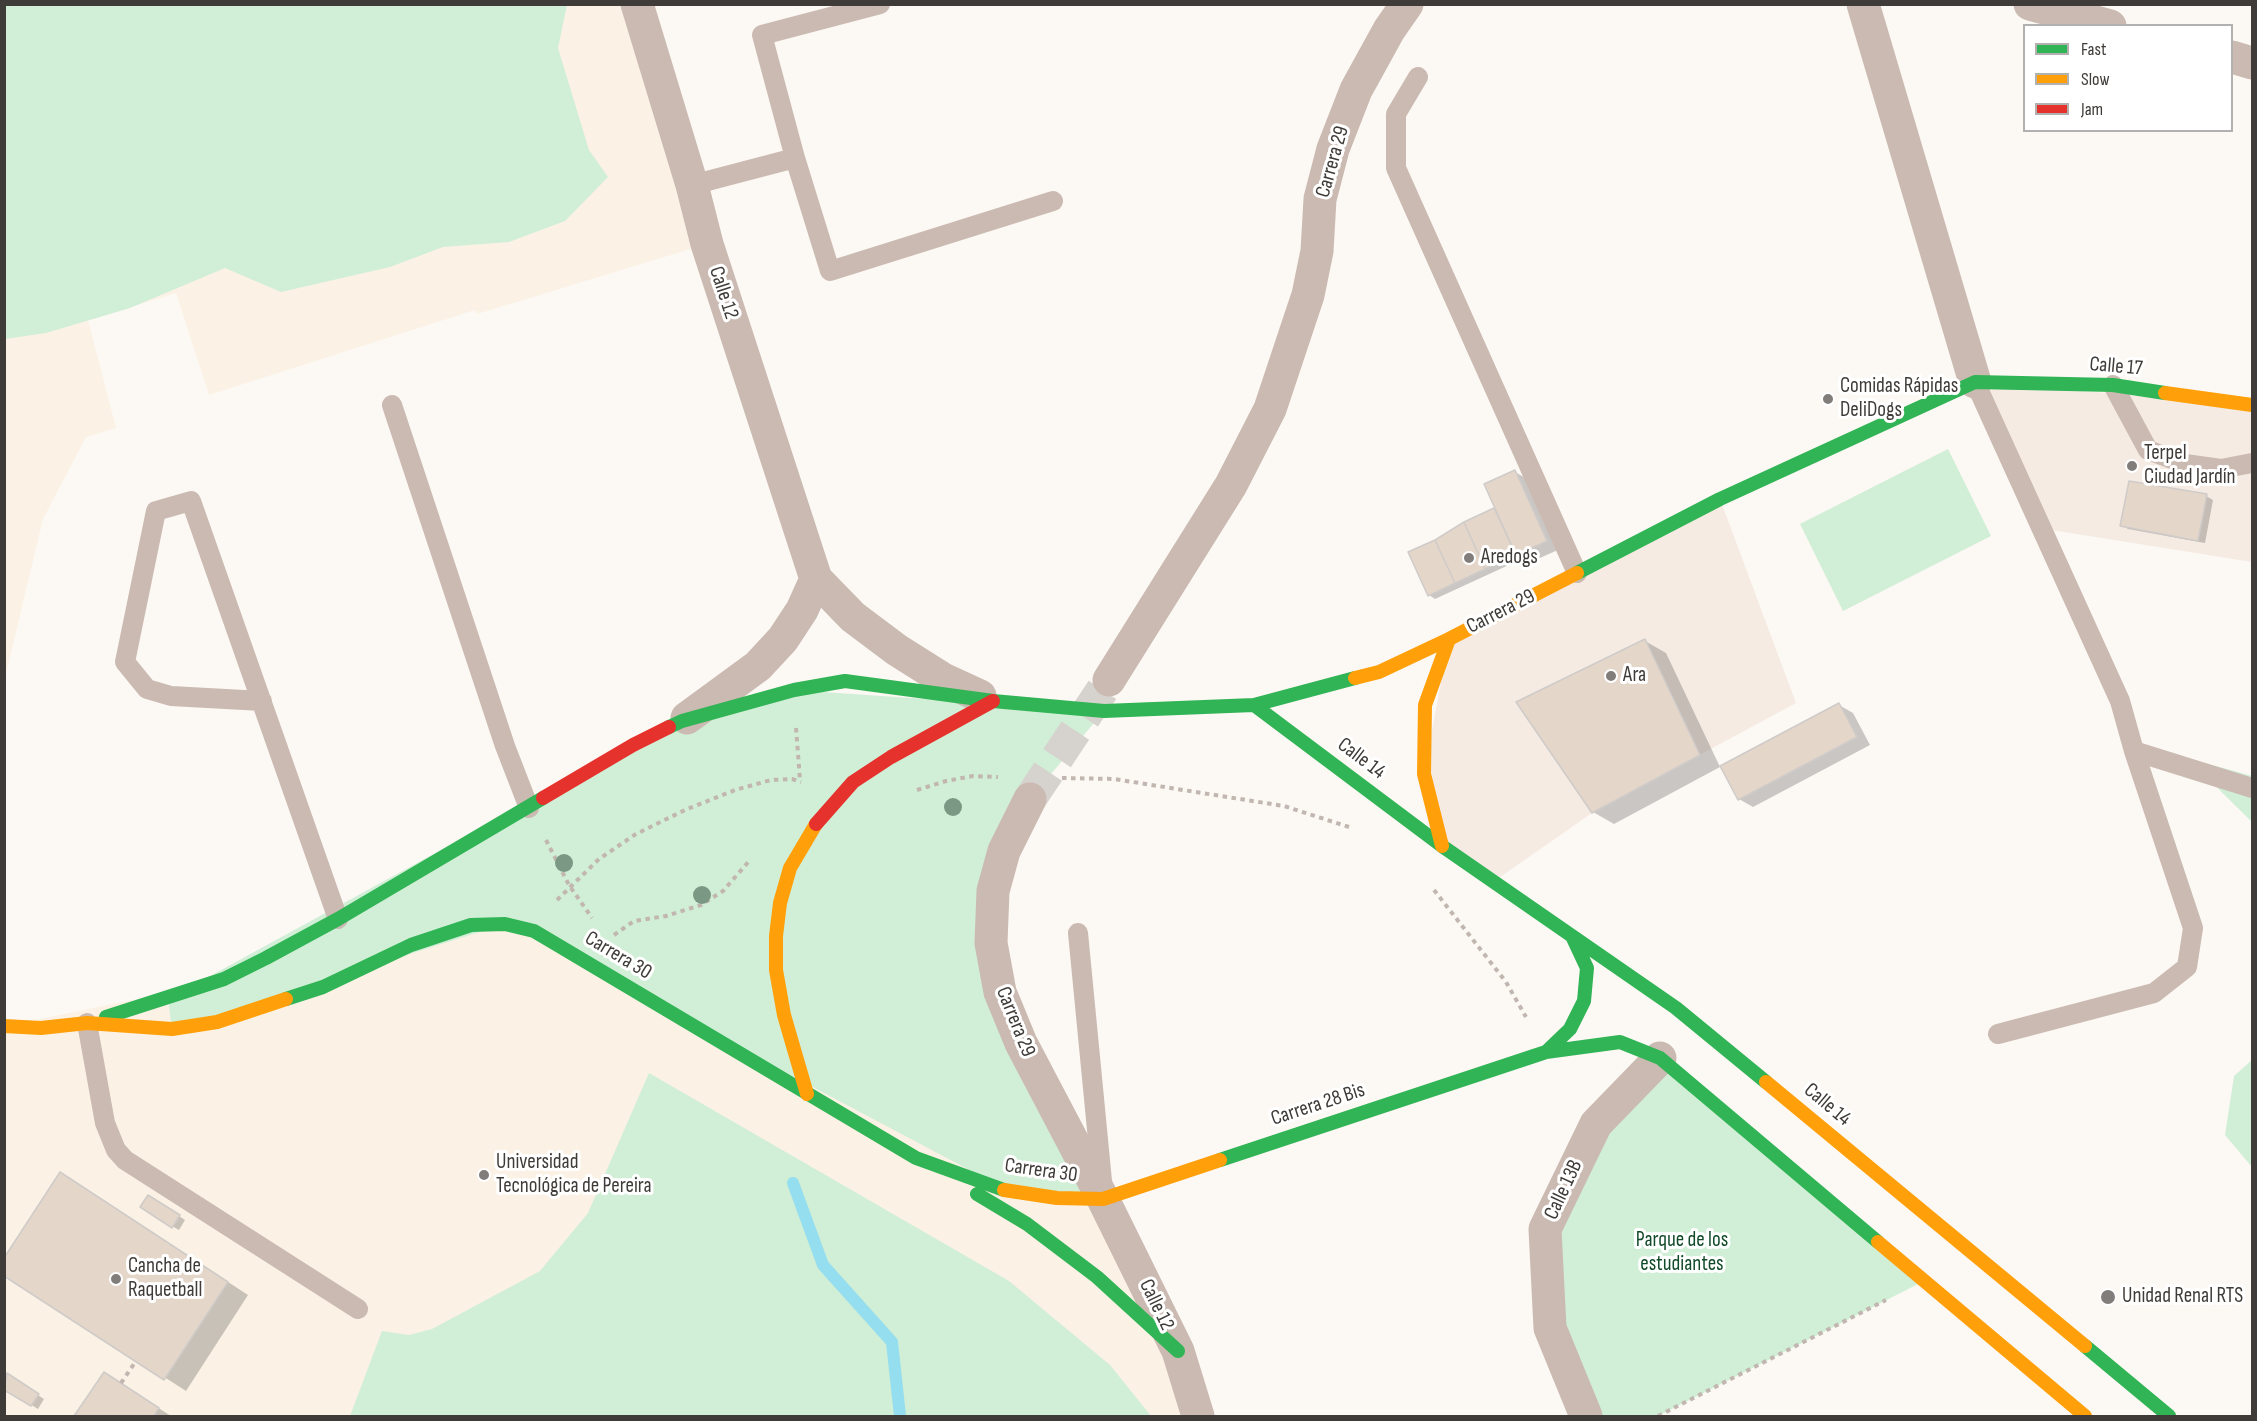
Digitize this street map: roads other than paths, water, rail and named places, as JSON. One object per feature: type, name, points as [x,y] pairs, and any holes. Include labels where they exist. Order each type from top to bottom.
[{"type":"street","name":"Calle 12","points":[[637,4],[692,185],[707,244],[816,579],[854,617],[897,650],[943,679],[993,701]]},
{"type":"street","name":"Carrera 29","points":[[1109,680],[1231,485],[1270,409],[1308,295],[1317,251],[1320,199],[1333,149],[1356,90],[1389,30],[1407,4]]},
{"type":"street","points":[[1863,4],[1975,382]]},
{"type":"street","points":[[2030,4],[2103,24]]},
{"type":"street","points":[[2233,57],[2253,63]]},
{"type":"street","name":"Carrera 29","points":[[993,701],[1104,711],[1254,705],[1379,672],[1449,639],[1720,499],[1975,382]]},
{"type":"street","name":"Calle 17","points":[[1975,382],[2113,385],[2253,405]]},
{"type":"street","points":[[682,721],[730,688],[771,653],[802,610],[816,579]]},
{"type":"street","points":[[1442,846],[1424,774],[1425,705],[1449,639]]},
{"type":"street","name":"Carrera 30","points":[[87,1023],[224,979],[338,919],[633,745],[682,721],[794,690],[845,681],[993,701]]},
{"type":"street","points":[[807,1094],[784,1015],[776,970],[776,936],[780,903],[790,868],[807,836],[831,804],[854,782],[891,757],[993,701]]},
{"type":"street","name":"Calle 14","points":[[1254,705],[1442,846],[1676,1008],[2169,1416]]},
{"type":"street","name":"Carrera 29","points":[[1030,799],[1004,851],[993,891],[991,943],[1000,992],[1022,1043],[1103,1199]]},
{"type":"street","name":"Carrera 30","points":[[4,1026],[41,1028],[87,1023],[172,1029],[217,1022],[323,987],[411,945],[471,925],[505,924],[534,931],[916,1158],[1011,1192],[1057,1198],[1103,1199]]},
{"type":"street","name":"Carrera 28 Bis","points":[[1546,1052],[1570,1029],[1584,1000],[1587,968],[1572,936]]},
{"type":"street","name":"Carrera 28 Bis","points":[[1103,1199],[1546,1052],[1620,1042],[1660,1058]]},
{"type":"street","points":[[1660,1058],[2085,1416]]},
{"type":"street","name":"Calle 13B","points":[[1586,1416],[1550,1328],[1545,1229],[1596,1124],[1660,1058]]},
{"type":"street","points":[[916,1158],[1027,1224],[1096,1277],[1178,1351]]},
{"type":"street","name":"Calle 12","points":[[1103,1199],[1178,1351],[1198,1416]]},
{"type":"lane","points":[[880,4],[762,34],[795,158],[830,271],[1053,201]]},
{"type":"lane","points":[[1418,77],[1396,114],[1396,168],[1577,573]]},
{"type":"lane","points":[[692,185],[795,158]]},
{"type":"lane","points":[[1975,382],[2120,701],[2193,928],[2187,967],[2154,993],[1998,1034]]},
{"type":"lane","points":[[2113,385],[2148,450],[2185,464],[2221,470],[2253,463]]},
{"type":"lane","points":[[392,405],[505,746],[529,808]]},
{"type":"lane","points":[[262,701],[171,696],[147,688],[125,662],[156,511],[192,501],[262,701],[338,919]]},
{"type":"lane","points":[[2134,750],[2253,788]]},
{"type":"lane","points":[[1078,933],[1103,1199]]},
{"type":"lane","points":[[87,1023],[105,1123],[116,1150],[126,1160],[358,1309]]},
{"type":"waterway","points":[[793,1183],[823,1265],[892,1342],[900,1416]]},
{"type":"tunnel","points":[[1030,799],[1103,689]]},
{"type":"place","name":"Comidas Rápidas DeliDogs","points":[[1828,399]]},
{"type":"place","name":"Terpel Ciudad Jardín","points":[[2132,466]]},
{"type":"place","name":"Aredogs","points":[[1469,558]]},
{"type":"place","name":"Ara","points":[[1611,676]]},
{"type":"place","name":"Universidad Tecnológica de Pereira","points":[[484,1175]]},
{"type":"place","name":"Cancha de Raquetball","points":[[116,1279]]},
{"type":"place","name":"Unidad Renal RTS","points":[[2108,1297]]},
{"type":"park label","name":"Parque de los estudiantes","points":[[1682,1253]]}]
